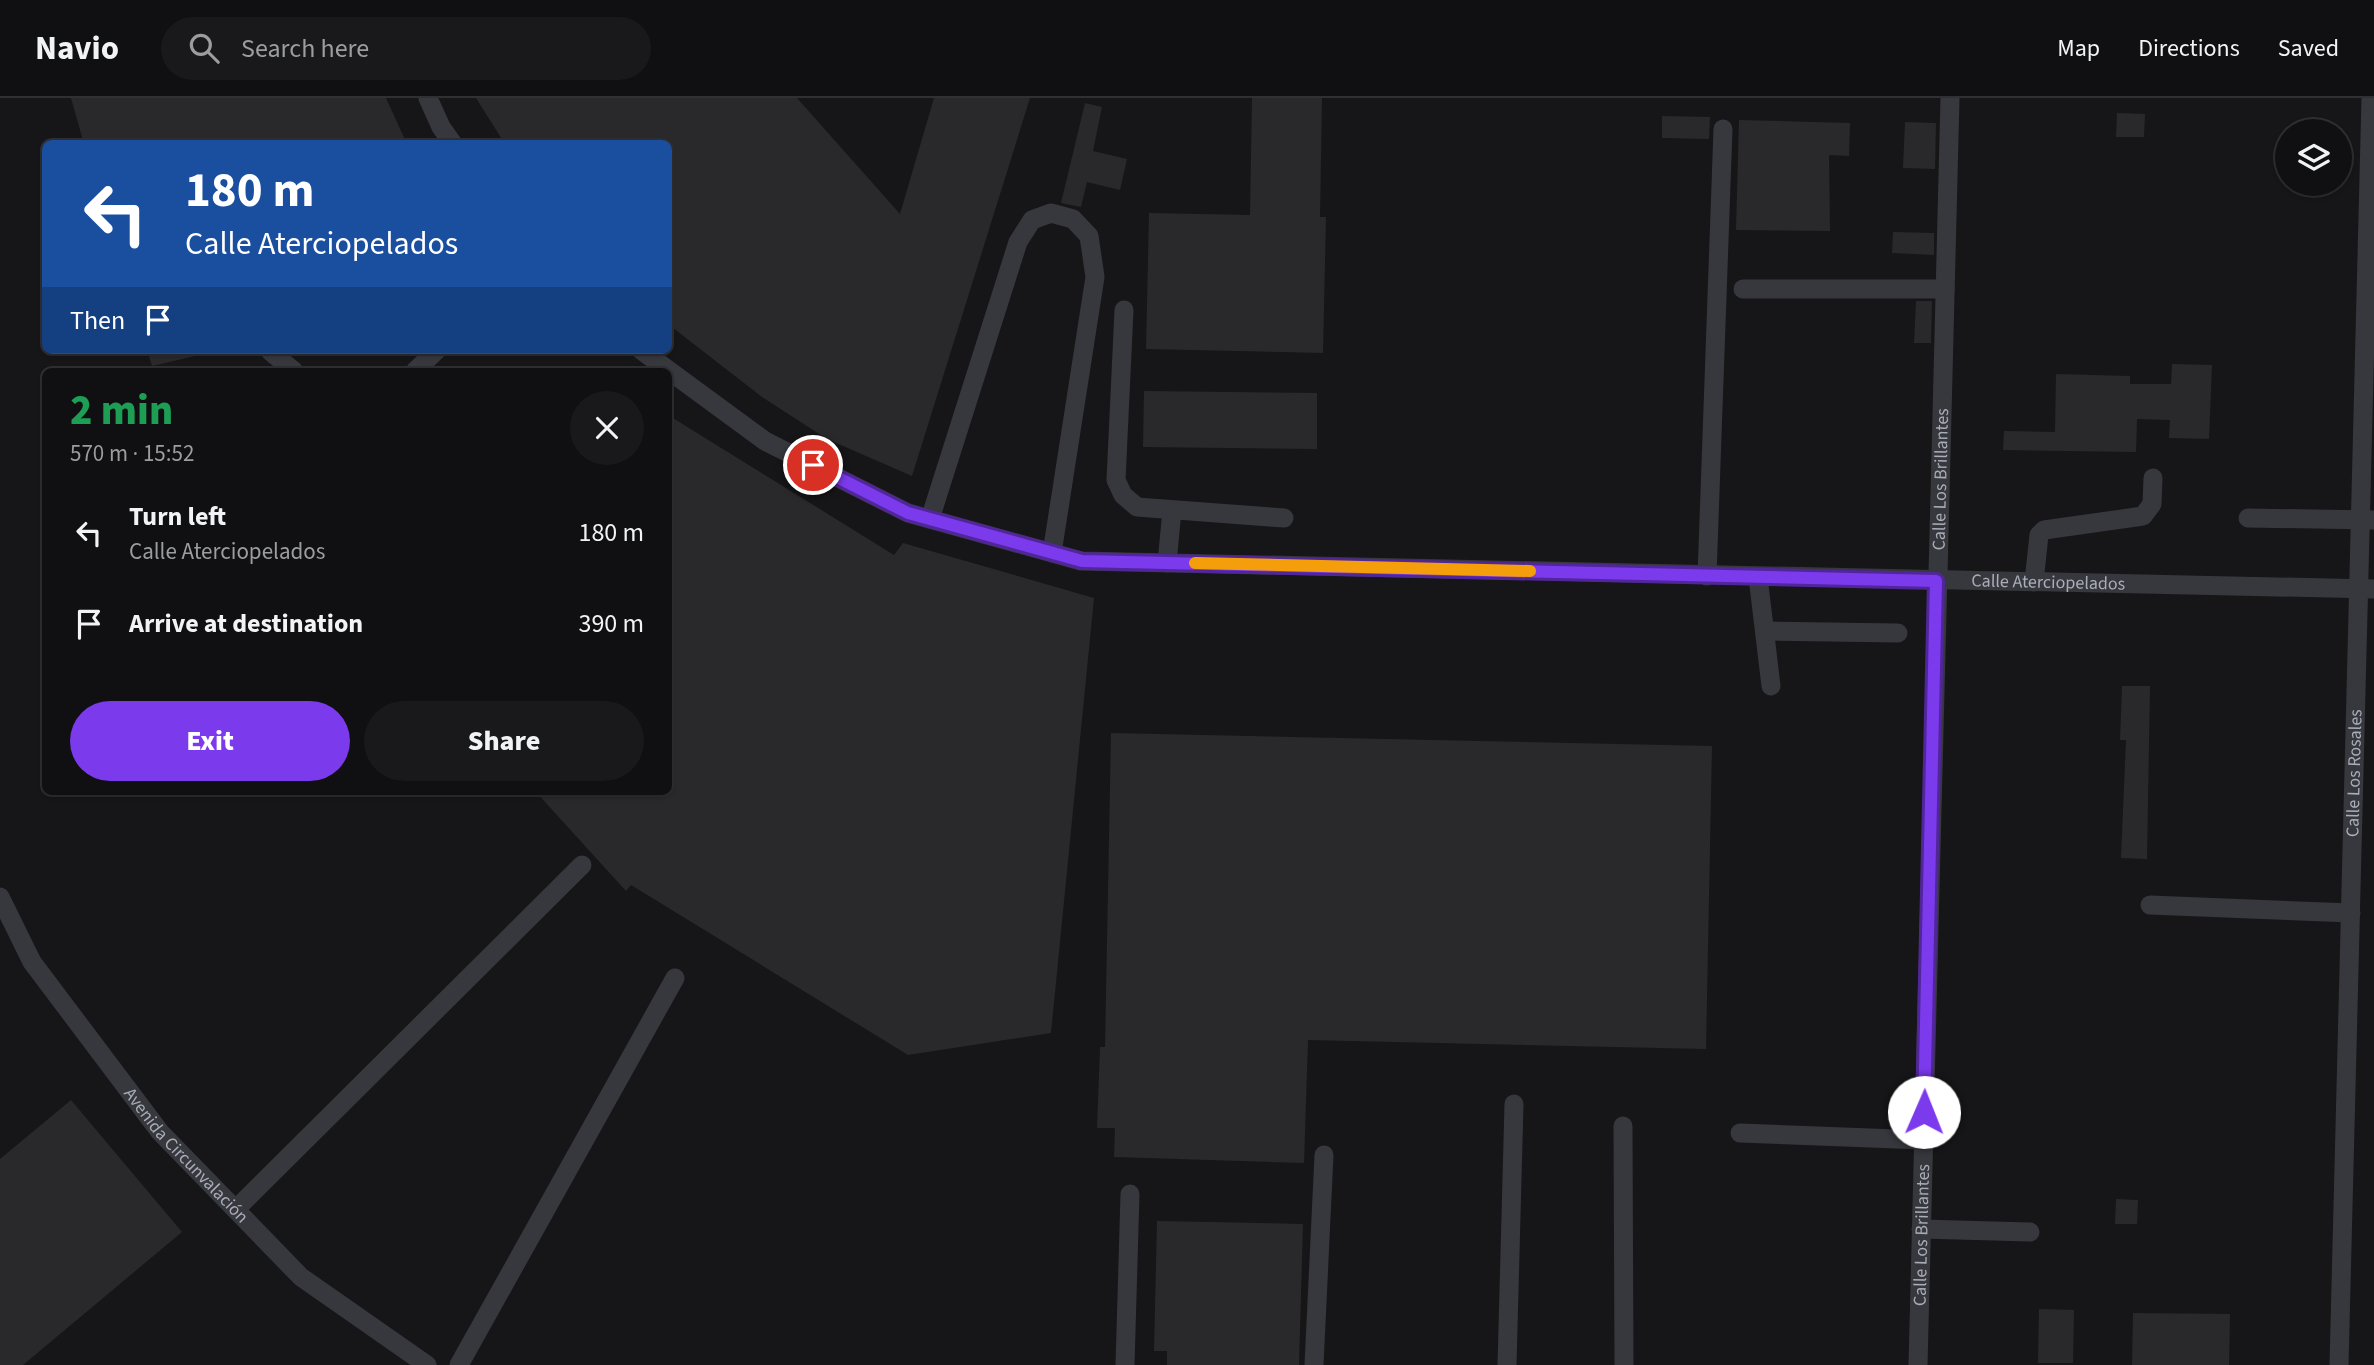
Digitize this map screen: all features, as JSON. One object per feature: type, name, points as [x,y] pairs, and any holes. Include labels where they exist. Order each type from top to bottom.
[{"type":"street","points":[[428,98],[450,140]]},
{"type":"street","name":"Calle Los Brillantes","points":[[1918,1365],[1950,98]]},
{"type":"street","name":"Calle Los Rosales","points":[[2339,1365],[2351,913],[2367,589],[2371,98]]},
{"type":"street","points":[[1707,576],[1723,129]]},
{"type":"street","points":[[930,519],[1018,242],[1032,220],[1051,213],[1073,219],[1089,236],[1095,277],[1052,552]]},
{"type":"street","points":[[1743,289],[1945,289]]},
{"type":"street","points":[[1124,310],[1116,480],[1123,495],[1137,507],[1284,519]]},
{"type":"street","points":[[273,354],[290,368]]},
{"type":"street","points":[[418,368],[433,354]]},
{"type":"street","name":"Calle Aterciopelados","points":[[646,354],[666,368]]},
{"type":"street","name":"Calle Aterciopelados","points":[[672,373],[765,441],[908,513],[1082,561],[2367,589]]},
{"type":"street","points":[[2034,582],[2039,535],[2045,530],[2143,516],[2152,503],[2154,478]]},
{"type":"street","points":[[1167,563],[1172,510]]},
{"type":"street","points":[[2248,518],[2368,520]]},
{"type":"street","points":[[1758,577],[1771,686]]},
{"type":"street","points":[[1765,631],[1898,633]]},
{"type":"street","points":[[236,1209],[582,865]]},
{"type":"street","name":"Avenida Circunvalación","points":[[0,897],[32,962],[160,1132],[301,1277],[427,1365]]},
{"type":"street","points":[[2150,905],[2351,913]]},
{"type":"street","points":[[459,1365],[675,978]]},
{"type":"street","points":[[1507,1365],[1514,1104]]},
{"type":"street","points":[[1623,1126],[1625,1365]]},
{"type":"street","points":[[1740,1133],[1923,1140]]},
{"type":"street","points":[[1314,1365],[1324,1155]]},
{"type":"street","points":[[1125,1365],[1130,1194]]},
{"type":"street","points":[[1921,1229],[2030,1232]]},
{"type":"building","points":[[71,98],[386,98],[405,140],[83,140]]},
{"type":"building","points":[[476,98],[797,98],[900,214],[934,98],[1030,98],[912,476],[827,439],[762,397],[672,327],[672,140],[502,140]]},
{"type":"building","points":[[1252,98],[1322,98],[1320,217],[1326,217],[1323,353],[1146,349],[1149,213],[1250,215]]},
{"type":"building","points":[[1085,103],[1102,107],[1093,151],[1127,159],[1120,190],[1087,182],[1081,207],[1061,203]]},
{"type":"building","points":[[2117,113],[2145,114],[2144,137],[2116,137]]},
{"type":"building","points":[[1662,116],[1710,117],[1709,139],[1662,138]]},
{"type":"building","points":[[1739,120],[1850,123],[1849,156],[1829,155],[1830,231],[1736,230]]},
{"type":"building","points":[[1905,122],[1936,123],[1935,169],[1903,168]]},
{"type":"building","points":[[1893,232],[1934,233],[1934,255],[1892,253]]},
{"type":"building","points":[[1916,301],[1932,301],[1931,343],[1914,343]]},
{"type":"building","points":[[148,354],[195,354],[195,356],[152,366]]},
{"type":"building","points":[[2172,364],[2212,365],[2209,439],[2169,438],[2170,420],[2137,419],[2136,452],[2003,450],[2004,431],[2055,432],[2056,374],[2130,376],[2130,384],[2171,384]]},
{"type":"building","points":[[1144,391],[1317,393],[1317,449],[1143,447]]},
{"type":"building","points":[[672,417],[894,555],[903,543],[1094,598],[1051,1033],[908,1055],[631,885],[626,891],[539,795],[672,795]]},
{"type":"building","points":[[2122,686],[2150,686],[2147,859],[2121,858],[2126,740],[2120,740]]},
{"type":"building","points":[[1111,733],[1712,746],[1706,1049],[1308,1040],[1304,1163],[1114,1157],[1115,1128],[1097,1128],[1100,1047],[1105,1047]]},
{"type":"building","points":[[71,1100],[182,1232],[23,1365],[0,1365],[0,1159]]},
{"type":"building","points":[[2116,1199],[2138,1200],[2137,1224],[2115,1224]]},
{"type":"building","points":[[1157,1221],[1303,1224],[1299,1365],[1167,1365],[1167,1351],[1154,1351]]},
{"type":"building","points":[[2039,1309],[2074,1310],[2073,1363],[2038,1363]]},
{"type":"building","points":[[2133,1313],[2230,1314],[2229,1365],[2132,1365]]},
{"type":"slow traffic","points":[[1195,563],[1530,571]]},
{"type":"route","points":[[813,465],[908,513],[1082,561],[1936,581],[1924,1112]]}]
